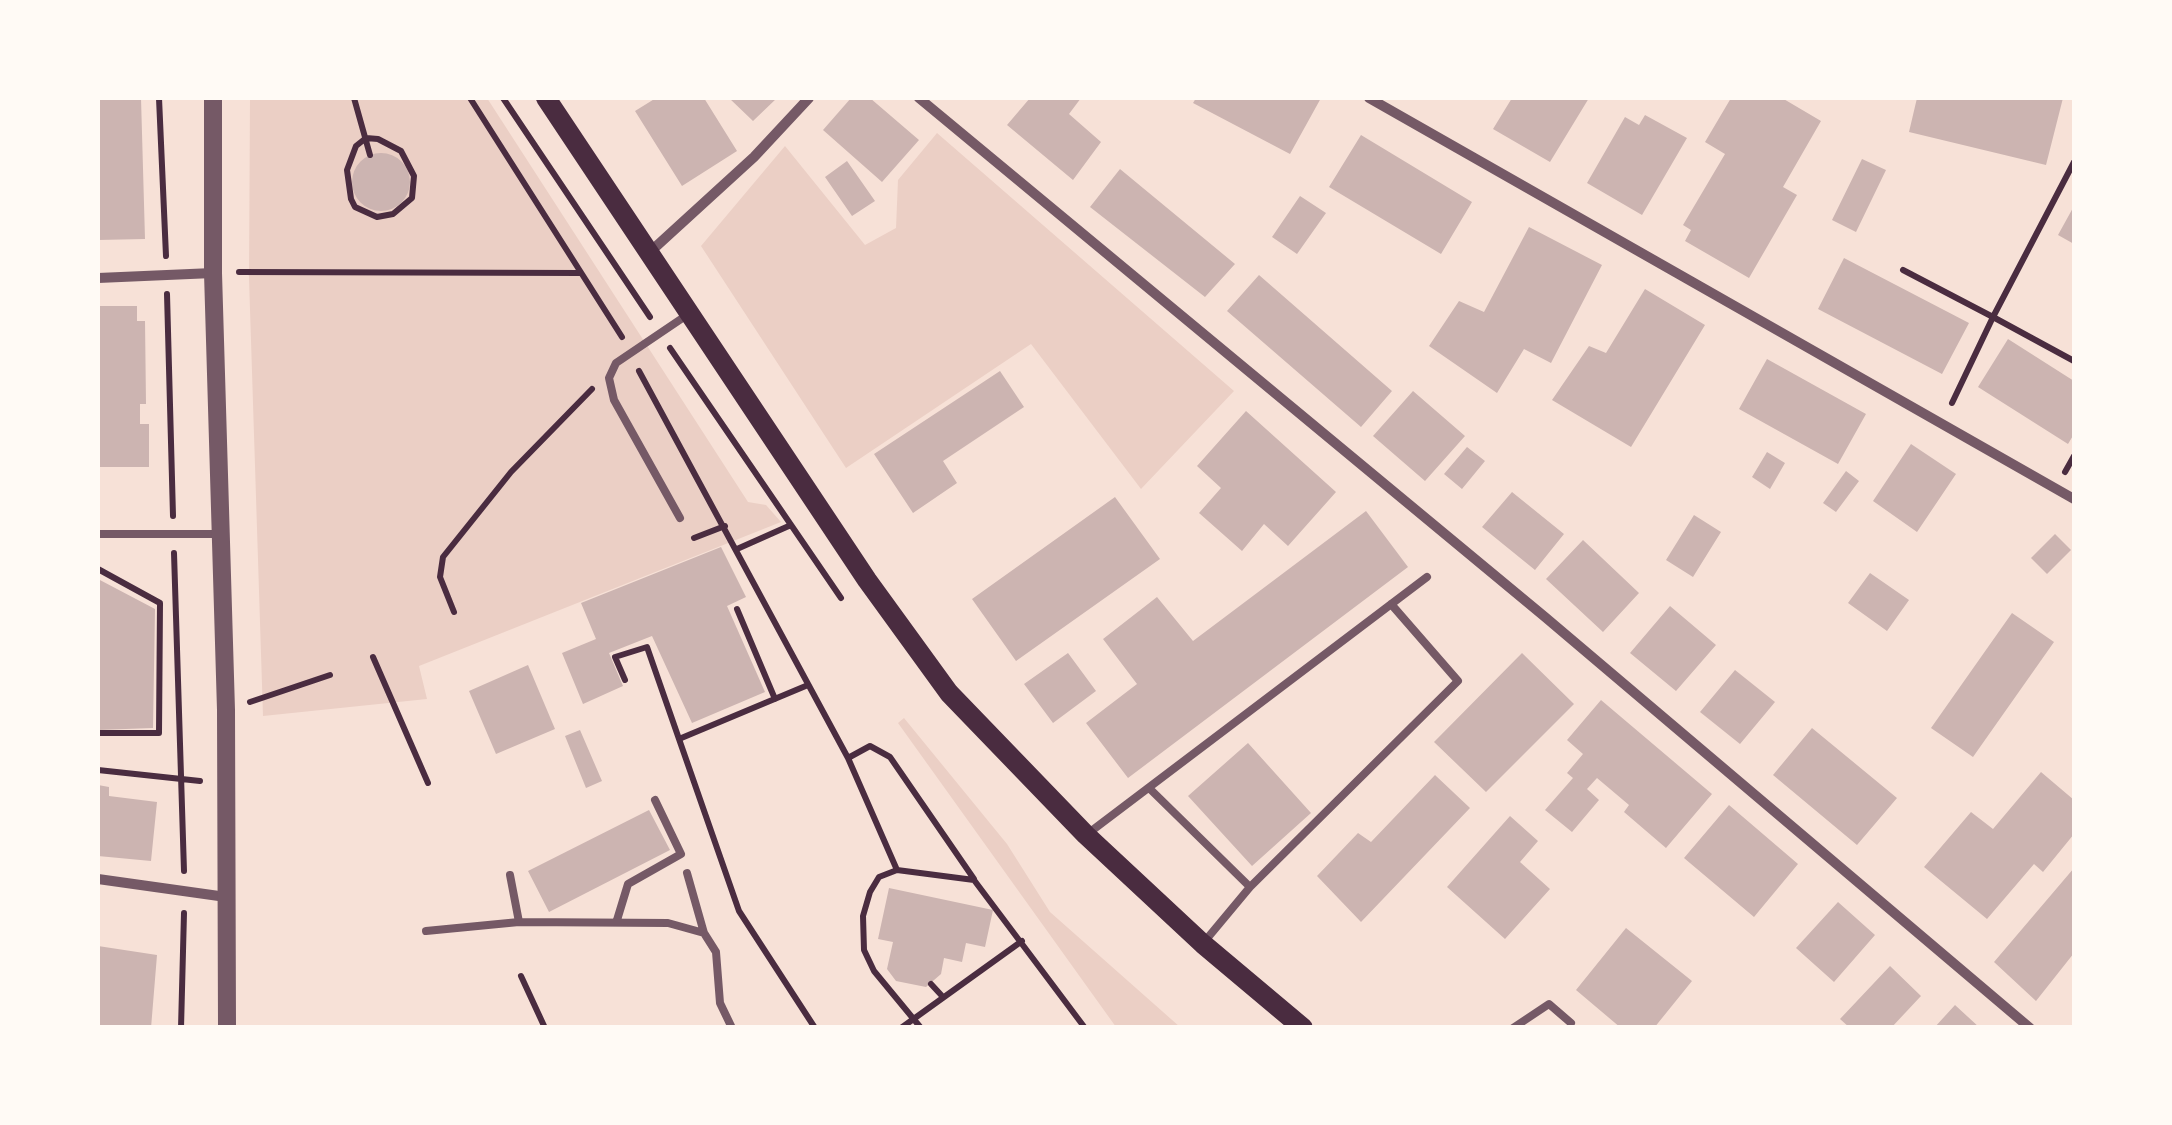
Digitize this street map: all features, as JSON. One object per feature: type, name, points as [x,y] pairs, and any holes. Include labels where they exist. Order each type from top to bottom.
[{"type":"main road","points":[[546,98],[822,511],[949,693],[1086,835],[1202,944],[1303,1028]]},
{"type":"street","points":[[213,98],[213,273],[226,710],[227,1028]]},
{"type":"street","points":[[650,252],[754,158],[809,98]]},
{"type":"street","points":[[918,98],[1546,617],[2030,1028]]},
{"type":"street","points":[[1369,98],[2074,499]]},
{"type":"street","points":[[98,278],[213,273]]},
{"type":"street","points":[[98,879],[226,897]]},
{"type":"lane","points":[[680,518],[614,400],[609,378],[616,363],[690,312]]},
{"type":"lane","points":[[98,534],[219,534]]},
{"type":"lane","points":[[1086,835],[1427,577]]},
{"type":"lane","points":[[1202,944],[1250,887],[1458,681],[1391,604]]},
{"type":"lane","points":[[1148,788],[1250,887]]},
{"type":"lane","points":[[617,920],[628,884],[680,854],[655,800]]},
{"type":"lane","points":[[688,873],[704,933],[716,952],[720,1003],[732,1028]]},
{"type":"lane","points":[[510,875],[519,922]]},
{"type":"lane","points":[[426,931],[519,922],[617,920],[682,924],[704,933]]},
{"type":"lane","points":[[1513,1028],[1549,1004],[1571,1023]]},
{"type":"path","points":[[159,98],[185,891],[181,1028]]},
{"type":"path","points":[[354,98],[370,155]]},
{"type":"path","points":[[470,98],[632,352],[643,381],[848,758],[897,870]]},
{"type":"path","points":[[366,138],[378,139],[401,151],[414,176],[412,198],[394,214],[377,217],[355,207],[351,200],[347,170],[356,146],[366,138]]},
{"type":"path","points":[[1943,422],[1993,316],[2074,162]]},
{"type":"path","points":[[1903,270],[2074,361]]},
{"type":"path","points":[[213,273],[580,274]]},
{"type":"path","points":[[454,612],[440,577],[443,557],[557,421],[609,378]]},
{"type":"path","points":[[737,549],[822,511]]},
{"type":"path","points":[[98,569],[160,603],[160,733],[98,733]]},
{"type":"path","points":[[737,609],[776,699]]},
{"type":"path","points":[[624,680],[615,658],[647,647],[739,912],[815,1028]]},
{"type":"path","points":[[373,657],[428,782]]},
{"type":"path","points":[[226,710],[330,675]]},
{"type":"path","points":[[680,739],[808,684]]},
{"type":"path","points":[[848,758],[870,746],[890,757],[974,880],[1084,1028]]},
{"type":"path","points":[[98,770],[226,784]]},
{"type":"path","points":[[922,1028],[874,970],[862,936],[870,892],[879,877],[897,870],[974,880]]},
{"type":"path","points":[[901,1028],[1022,940]]},
{"type":"path","points":[[521,976],[546,1028]]},
{"type":"path","points":[[931,984],[943,997]]},
{"type":"shaded area","points":[[250,98],[487,98],[748,502],[766,505],[781,522],[419,666],[427,699],[263,716],[249,278]]},
{"type":"shaded area","points":[[937,133],[1234,391],[1141,489],[1031,344],[846,468],[701,246],[785,146],[865,245],[896,228],[898,180]]},
{"type":"shaded area","points":[[904,718],[1007,844],[1050,912],[1180,1027],[1116,1027],[898,723]]},
{"type":"building","points":[[98,98],[141,98],[145,239],[98,240]]},
{"type":"building","points":[[656,98],[704,98],[737,151],[682,186],[635,111]]},
{"type":"building","points":[[729,98],[777,98],[753,121]]},
{"type":"building","points":[[851,98],[870,98],[919,140],[882,182],[823,130]]},
{"type":"building","points":[[1030,98],[1081,98],[1069,114],[1101,142],[1073,180],[1007,125]]},
{"type":"building","points":[[1196,98],[1321,98],[1290,154],[1193,103]]},
{"type":"building","points":[[1512,98],[1589,98],[1550,162],[1493,129]]},
{"type":"building","points":[[1731,98],[1782,98],[1821,121],[1783,187],[1797,195],[1749,278],[1685,241],[1691,230],[1683,225],[1725,154],[1705,142]]},
{"type":"building","points":[[1917,98],[2063,98],[2046,165],[1909,132]]},
{"type":"building","points":[[1645,115],[1687,138],[1642,215],[1587,183],[1625,117],[1639,125]]},
{"type":"building","points":[[1361,135],[1472,202],[1441,254],[1329,187]]},
{"type":"building","points":[[381,153],[401,162],[410,182],[401,202],[381,211],[361,202],[352,182],[361,162]]},
{"type":"building","points":[[1862,159],[1886,170],[1856,232],[1832,220]]},
{"type":"building","points":[[847,161],[875,201],[852,216],[825,177]]},
{"type":"building","points":[[1120,169],[1235,264],[1205,297],[1090,207]]},
{"type":"building","points":[[1300,196],[1326,213],[1297,254],[1272,237]]},
{"type":"building","points":[[2074,206],[2074,244],[2058,235]]},
{"type":"building","points":[[1529,227],[1602,265],[1551,363],[1524,349],[1497,393],[1429,346],[1459,301],[1484,312]]},
{"type":"building","points":[[1844,258],[1969,323],[1942,374],[1818,309]]},
{"type":"building","points":[[1259,275],[1392,391],[1361,427],[1227,311]]},
{"type":"building","points":[[1645,289],[1705,325],[1631,447],[1552,400],[1589,346],[1606,353]]},
{"type":"building","points":[[98,306],[137,306],[137,321],[145,321],[146,404],[140,404],[140,424],[149,424],[149,467],[98,467]]},
{"type":"building","points":[[2008,339],[2074,381],[2074,434],[2068,444],[1978,387]]},
{"type":"building","points":[[1767,359],[1866,414],[1838,464],[1739,409]]},
{"type":"building","points":[[1000,371],[1024,407],[943,461],[957,483],[913,513],[874,454]]},
{"type":"building","points":[[1413,391],[1465,436],[1425,481],[1373,436]]},
{"type":"building","points":[[1246,411],[1336,492],[1288,546],[1264,524],[1242,551],[1199,513],[1221,488],[1197,466]]},
{"type":"building","points":[[1911,444],[1956,474],[1917,532],[1873,501]]},
{"type":"building","points":[[1467,447],[1485,461],[1462,489],[1444,474]]},
{"type":"building","points":[[1767,452],[1785,463],[1770,489],[1752,477]]},
{"type":"building","points":[[1846,471],[1859,481],[1836,512],[1823,503]]},
{"type":"building","points":[[1512,492],[1564,534],[1535,570],[1482,527]]},
{"type":"building","points":[[1115,497],[1160,559],[1016,661],[972,599]]},
{"type":"building","points":[[1366,511],[1408,567],[1128,778],[1086,723],[1137,684],[1103,639],[1157,597],[1193,641]]},
{"type":"building","points":[[1694,515],[1721,532],[1693,577],[1666,560]]},
{"type":"building","points":[[2055,534],[2071,550],[2047,574],[2031,558]]},
{"type":"building","points":[[1583,540],[1639,593],[1603,632],[1546,579]]},
{"type":"building","points":[[721,547],[746,597],[727,606],[765,692],[692,723],[652,636],[609,653],[623,686],[583,704],[562,653],[596,639],[581,603]]},
{"type":"building","points":[[1870,573],[1909,600],[1887,631],[1848,603]]},
{"type":"building","points":[[98,579],[155,609],[153,728],[98,730]]},
{"type":"building","points":[[1670,606],[1716,645],[1676,691],[1630,653]]},
{"type":"building","points":[[2012,613],[2054,642],[1973,757],[1931,728]]},
{"type":"building","points":[[1068,653],[1096,691],[1053,723],[1024,684]]},
{"type":"building","points":[[1522,653],[1574,704],[1486,792],[1434,742]]},
{"type":"building","points":[[528,665],[555,729],[496,754],[469,691]]},
{"type":"building","points":[[1735,670],[1775,702],[1740,744],[1700,712]]},
{"type":"building","points":[[1601,700],[1712,794],[1666,848],[1624,812],[1629,805],[1597,778],[1587,789],[1599,800],[1572,832],[1545,810],[1573,778],[1567,773],[1583,754],[1567,740]]},
{"type":"building","points":[[1812,728],[1897,798],[1857,845],[1773,775]]},
{"type":"building","points":[[580,730],[602,781],[586,788],[565,736]]},
{"type":"building","points":[[1248,743],[1311,813],[1252,866],[1188,796]]},
{"type":"building","points":[[2041,772],[2074,800],[2074,834],[2043,872],[2034,864],[1987,919],[1924,867],[1971,812],[1993,829]]},
{"type":"building","points":[[1435,775],[1470,808],[1361,922],[1317,876],[1358,833],[1371,842]]},
{"type":"building","points":[[98,785],[109,787],[109,796],[157,802],[151,861],[98,856]]},
{"type":"building","points":[[1729,805],[1798,864],[1754,917],[1684,858]]},
{"type":"building","points":[[649,810],[670,850],[549,912],[528,871]]},
{"type":"building","points":[[1510,816],[1538,841],[1520,862],[1550,889],[1505,939],[1447,887]]},
{"type":"building","points":[[2074,868],[2074,953],[2036,1001],[1994,962]]},
{"type":"building","points":[[889,888],[993,910],[985,947],[966,943],[962,962],[944,958],[941,974],[926,987],[896,981],[887,969],[893,942],[878,939]]},
{"type":"building","points":[[1838,902],[1875,935],[1834,982],[1796,948]]},
{"type":"building","points":[[1626,928],[1692,981],[1654,1028],[1621,1028],[1576,990]]},
{"type":"building","points":[[98,946],[157,955],[151,1028],[98,1028]]},
{"type":"building","points":[[1890,966],[1921,996],[1891,1028],[1850,1028],[1840,1019]]},
{"type":"building","points":[[1955,1005],[1980,1028],[1934,1028]]}]
